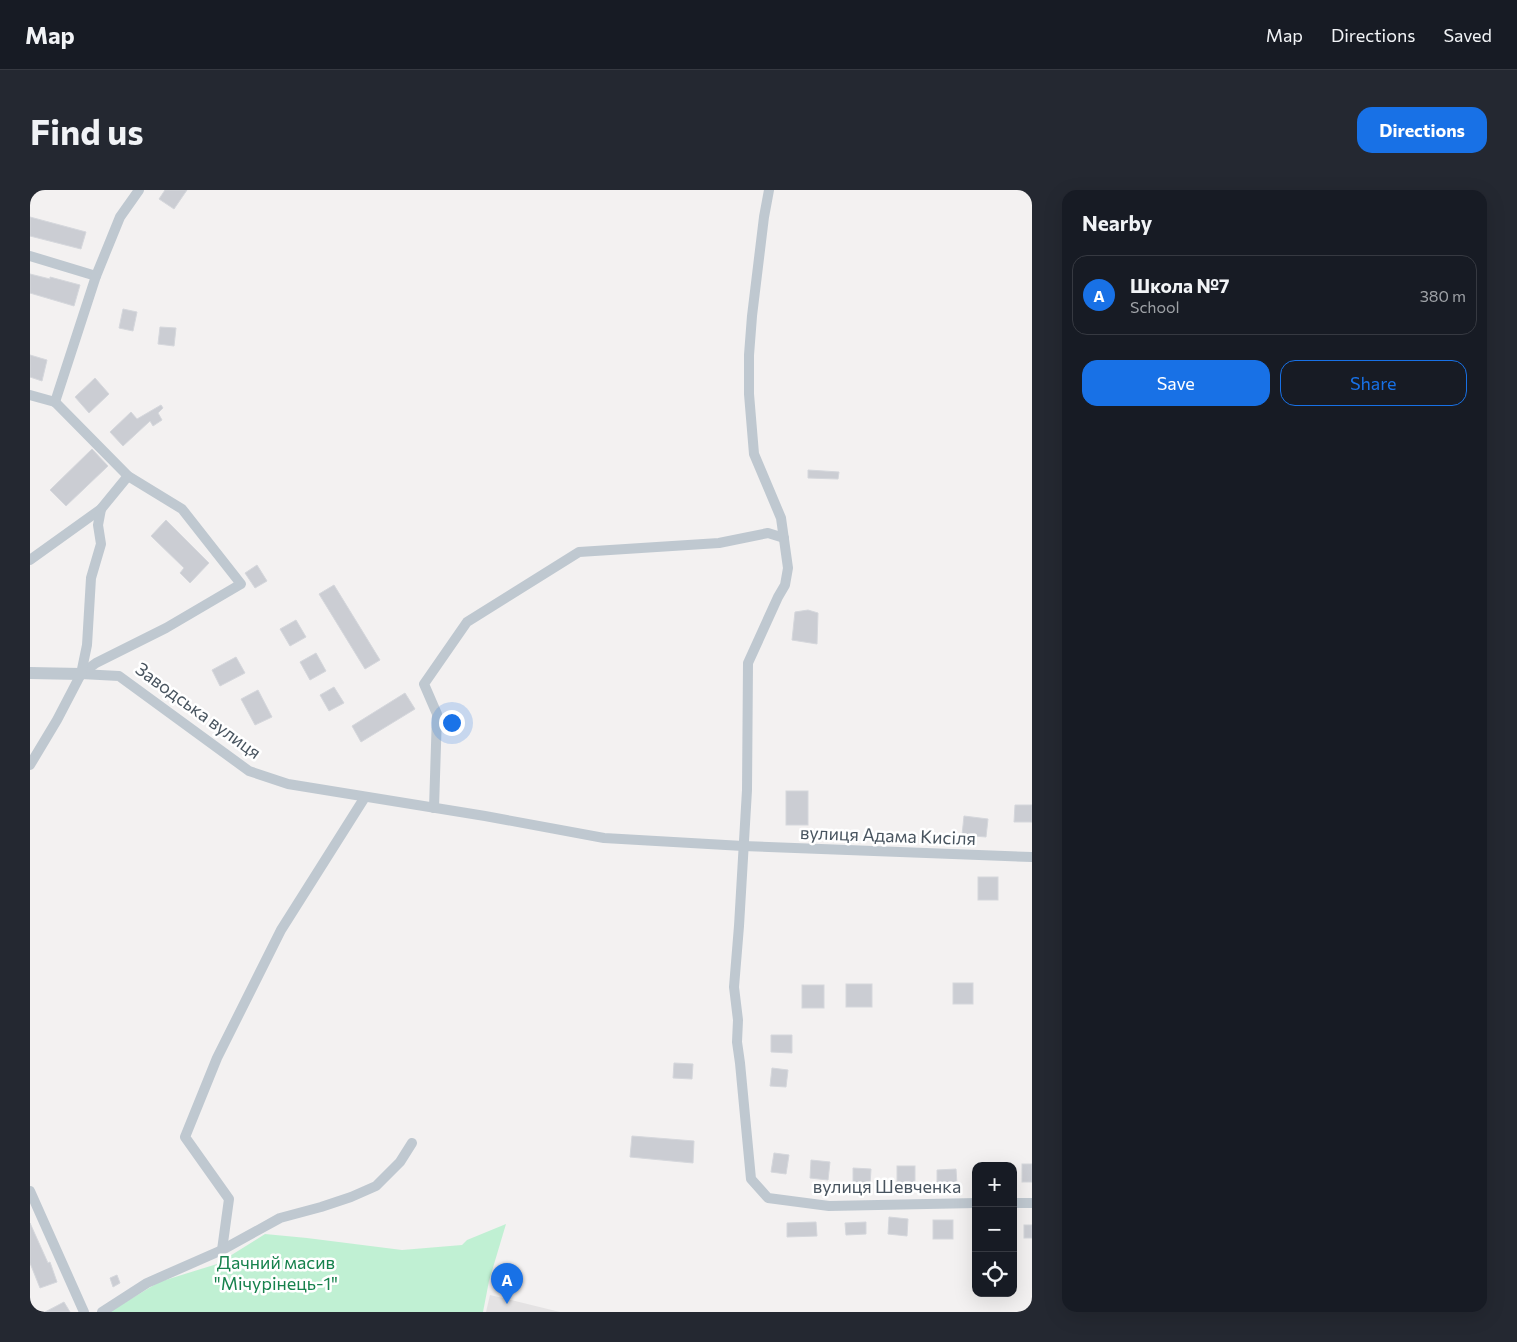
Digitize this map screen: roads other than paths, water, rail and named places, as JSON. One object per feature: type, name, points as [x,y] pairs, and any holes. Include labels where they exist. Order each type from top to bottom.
[{"type":"street","points":[[55,402],[96,276],[120,218],[139,190]]},
{"type":"street","points":[[743,846],[747,790],[748,664],[785,585],[788,568],[781,518],[754,454],[749,394],[752,316],[769,190]]},
{"type":"street","points":[[30,256],[96,276]]},
{"type":"street","points":[[30,395],[55,402],[128,476],[101,509],[30,560]]},
{"type":"street","name":"Заводська вулиця","points":[[81,674],[96,663],[166,628],[241,584],[182,509],[128,476]]},
{"type":"street","points":[[30,764],[57,720],[81,674],[87,645],[91,604],[91,578],[100,544],[98,525],[101,509]]},
{"type":"street","points":[[438,809],[437,714],[424,684],[466,622],[579,552],[719,543],[768,533],[784,538]]},
{"type":"street","name":"Заводська вулиця","points":[[30,673],[119,676],[249,771],[288,784],[438,809]]},
{"type":"street","points":[[222,1250],[229,1199],[185,1137],[217,1058],[281,930],[365,797]]},
{"type":"street","name":"вулиця Адама Кисіля","points":[[438,809],[604,838],[743,846],[1032,858]]},
{"type":"street","name":"вулиця Шевченка","points":[[743,846],[734,987],[738,1020],[736,1042],[740,1063],[751,1179],[768,1198],[829,1206],[972,1204]]},
{"type":"street","points":[[102,1312],[147,1283],[222,1250],[280,1218],[351,1197],[376,1186],[400,1162],[412,1143]]},
{"type":"street","points":[[30,1191],[84,1312]]},
{"type":"street","points":[[1017,1203],[1032,1203]]},
{"type":"place","name":"Школа №7","points":[[507,1304]]},
{"type":"park label","name":"Дачний масив \"Мічурінець-1\"","points":[[276,1273]]}]
